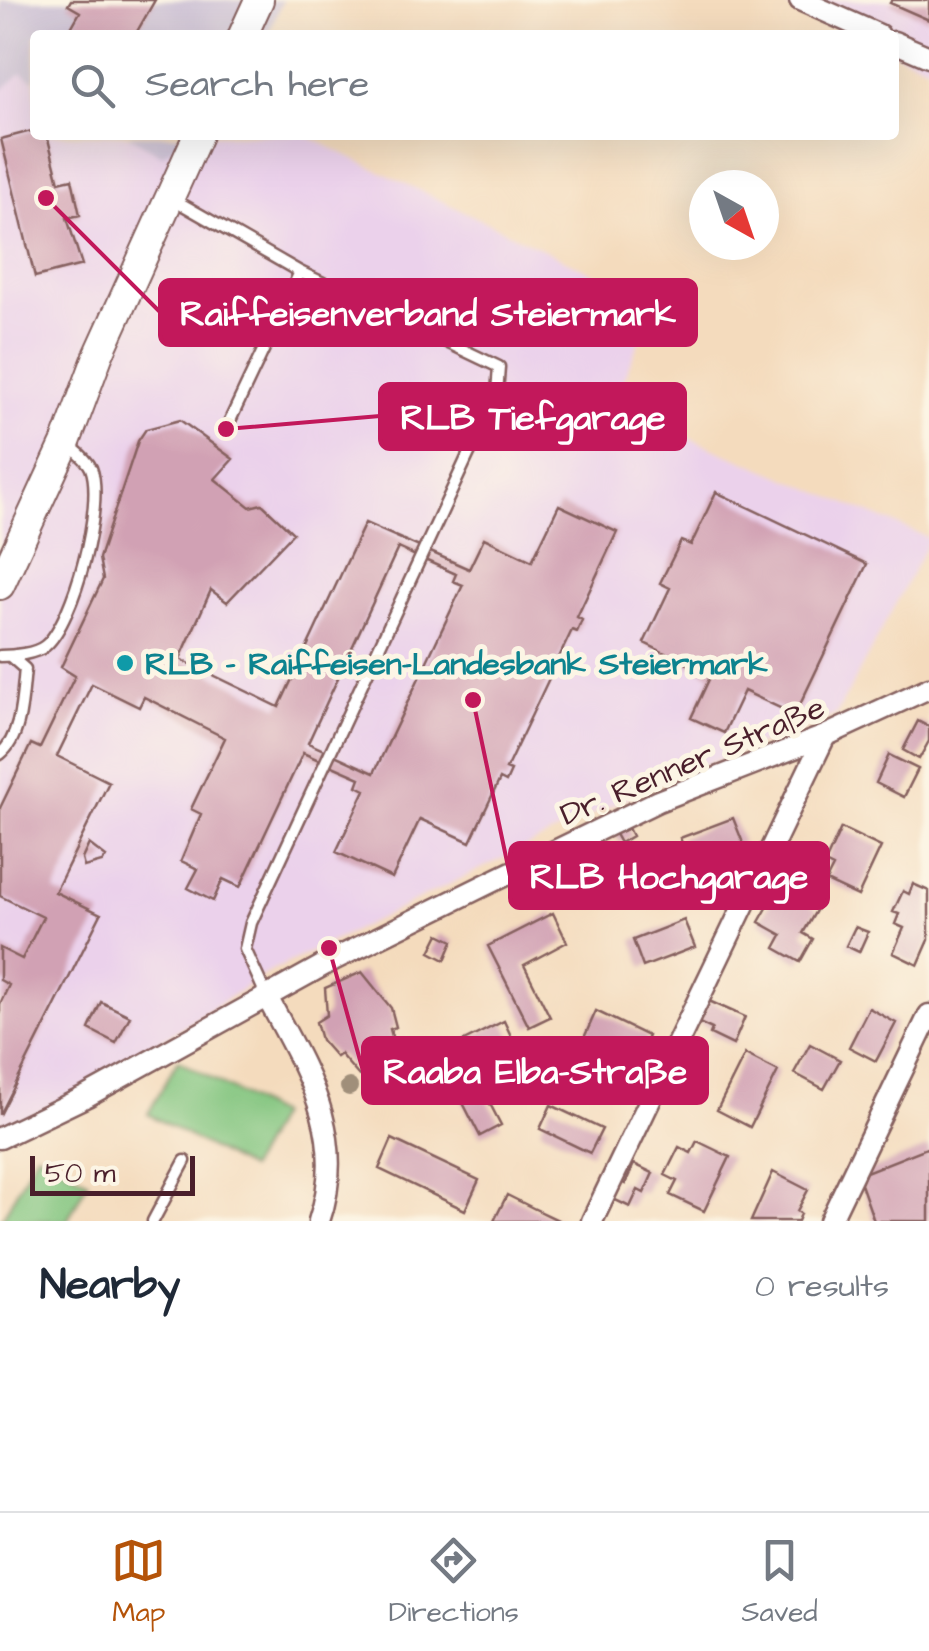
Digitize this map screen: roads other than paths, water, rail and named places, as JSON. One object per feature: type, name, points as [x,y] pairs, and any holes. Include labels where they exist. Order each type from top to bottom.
[{"type":"main road","points":[[245,30],[259,0]]},
{"type":"main road","points":[[0,585],[196,140]]},
{"type":"street","points":[[800,0],[868,30]]},
{"type":"street","points":[[899,44],[929,57]]},
{"type":"street","name":"Dr. Renner Straße","points":[[0,1138],[88,1096],[266,995],[658,802],[825,736],[929,688]]},
{"type":"street","points":[[592,1221],[825,736]]},
{"type":"street","points":[[266,995],[310,1079],[326,1122],[330,1176],[319,1221]]},
{"type":"street","points":[[830,1221],[929,1014]]},
{"type":"lane","points":[[170,197],[300,272],[500,367],[497,393],[251,922],[245,949],[266,995]]},
{"type":"lane","points":[[226,429],[300,272]]},
{"type":"lane","points":[[5,656],[42,649],[60,631],[85,558],[96,496],[90,465],[66,442]]},
{"type":"lane","points":[[0,754],[11,744],[24,669],[5,656]]},
{"type":"lane","points":[[153,1221],[185,1161]]},
{"type":"place","name":"Raiffeisenverband Steiermark","points":[[46,198]]},
{"type":"place","name":"RLB Tiefgarage","points":[[226,429]]},
{"type":"place","name":"RLB - Raiffeisen-Landesbank Steiermark","points":[[125,663]]},
{"type":"place","name":"RLB Hochgarage","points":[[473,700]]},
{"type":"place","name":"Raaba Elba-Straße","points":[[329,948]]}]
